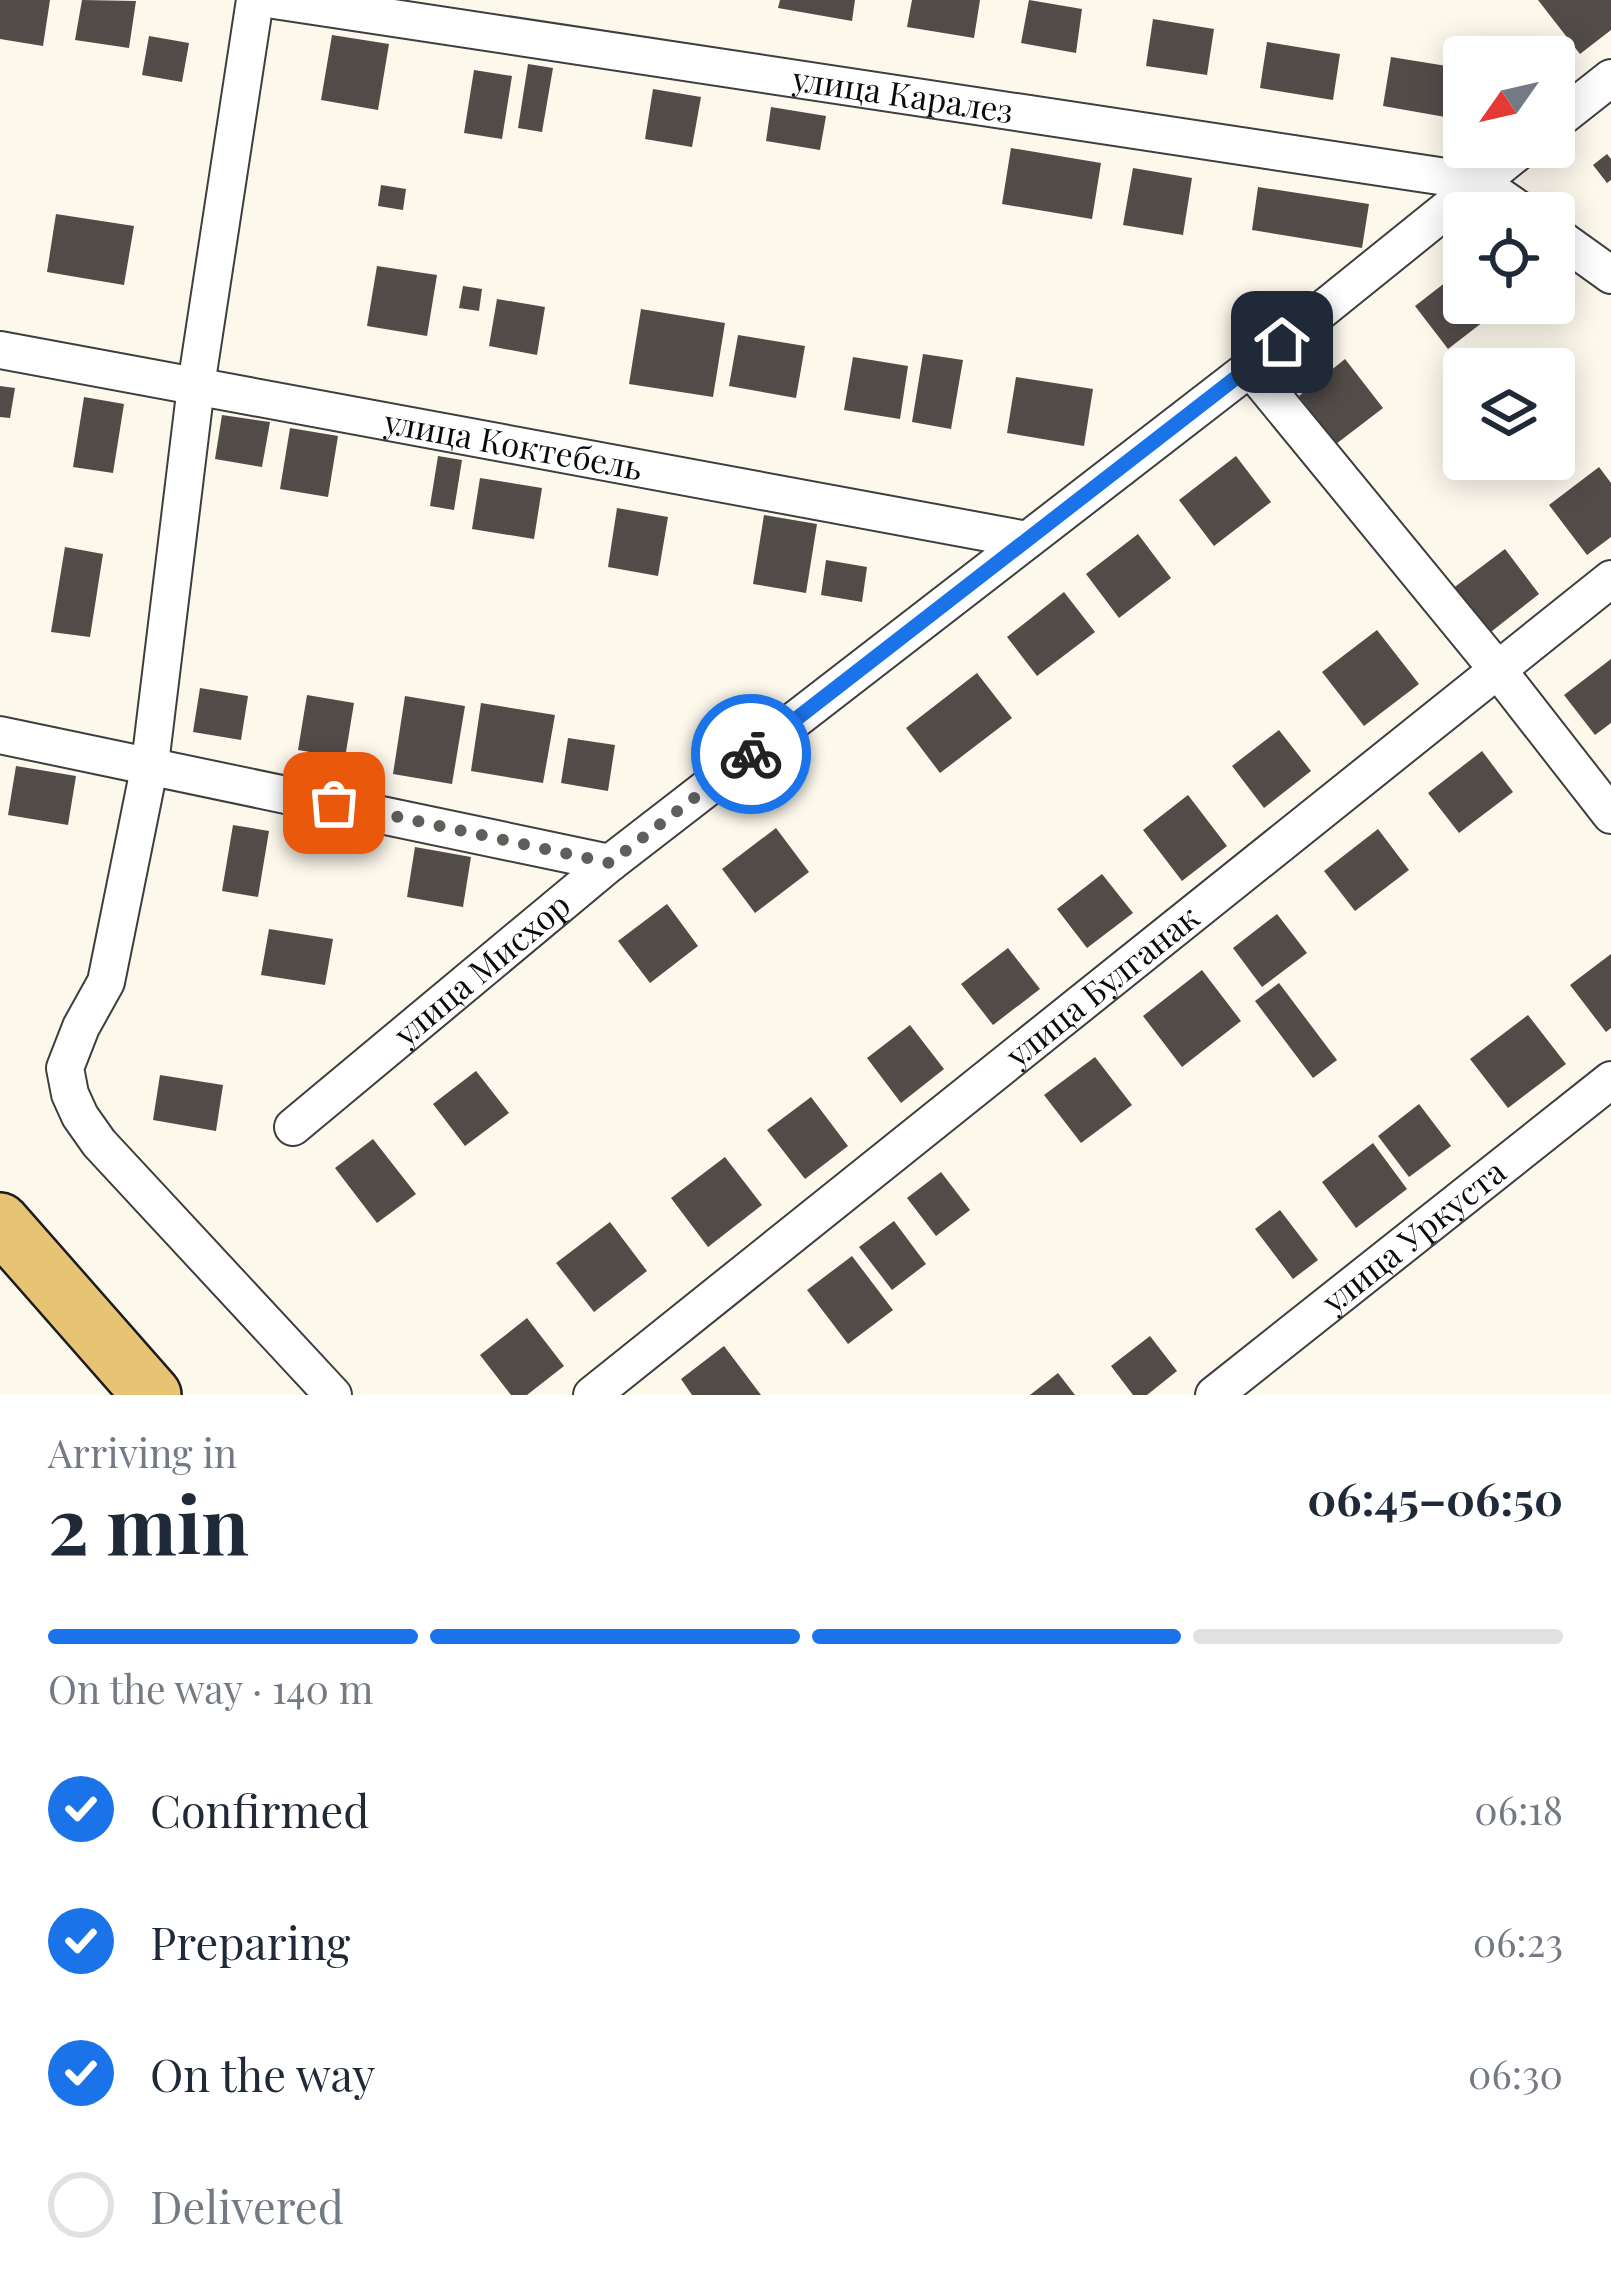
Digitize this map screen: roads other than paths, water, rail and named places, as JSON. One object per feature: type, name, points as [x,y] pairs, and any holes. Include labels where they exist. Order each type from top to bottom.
[{"type":"main road","points":[[0,1222],[152,1395]]},
{"type":"street","points":[[255,0],[196,386],[150,764],[106,982],[70,1048],[65,1068],[70,1094],[99,1143],[333,1395]]},
{"type":"street","name":"улица Каралез","points":[[274,0],[1479,182],[1494,192]]},
{"type":"street","points":[[1575,106],[1611,78]]},
{"type":"street","name":"улица Мисхор","points":[[292,1127],[610,863],[1250,368],[1497,168]]},
{"type":"street","points":[[1575,249],[1611,275]]},
{"type":"street","name":"улица Коктебель","points":[[0,350],[1027,540]]},
{"type":"street","points":[[1250,368],[1611,815]]},
{"type":"street","name":"улица Булганак","points":[[592,1395],[1611,579]]},
{"type":"street","points":[[0,735],[610,863]]},
{"type":"street","name":"улица Уркуста","points":[[1214,1395],[1611,1080]]}]
